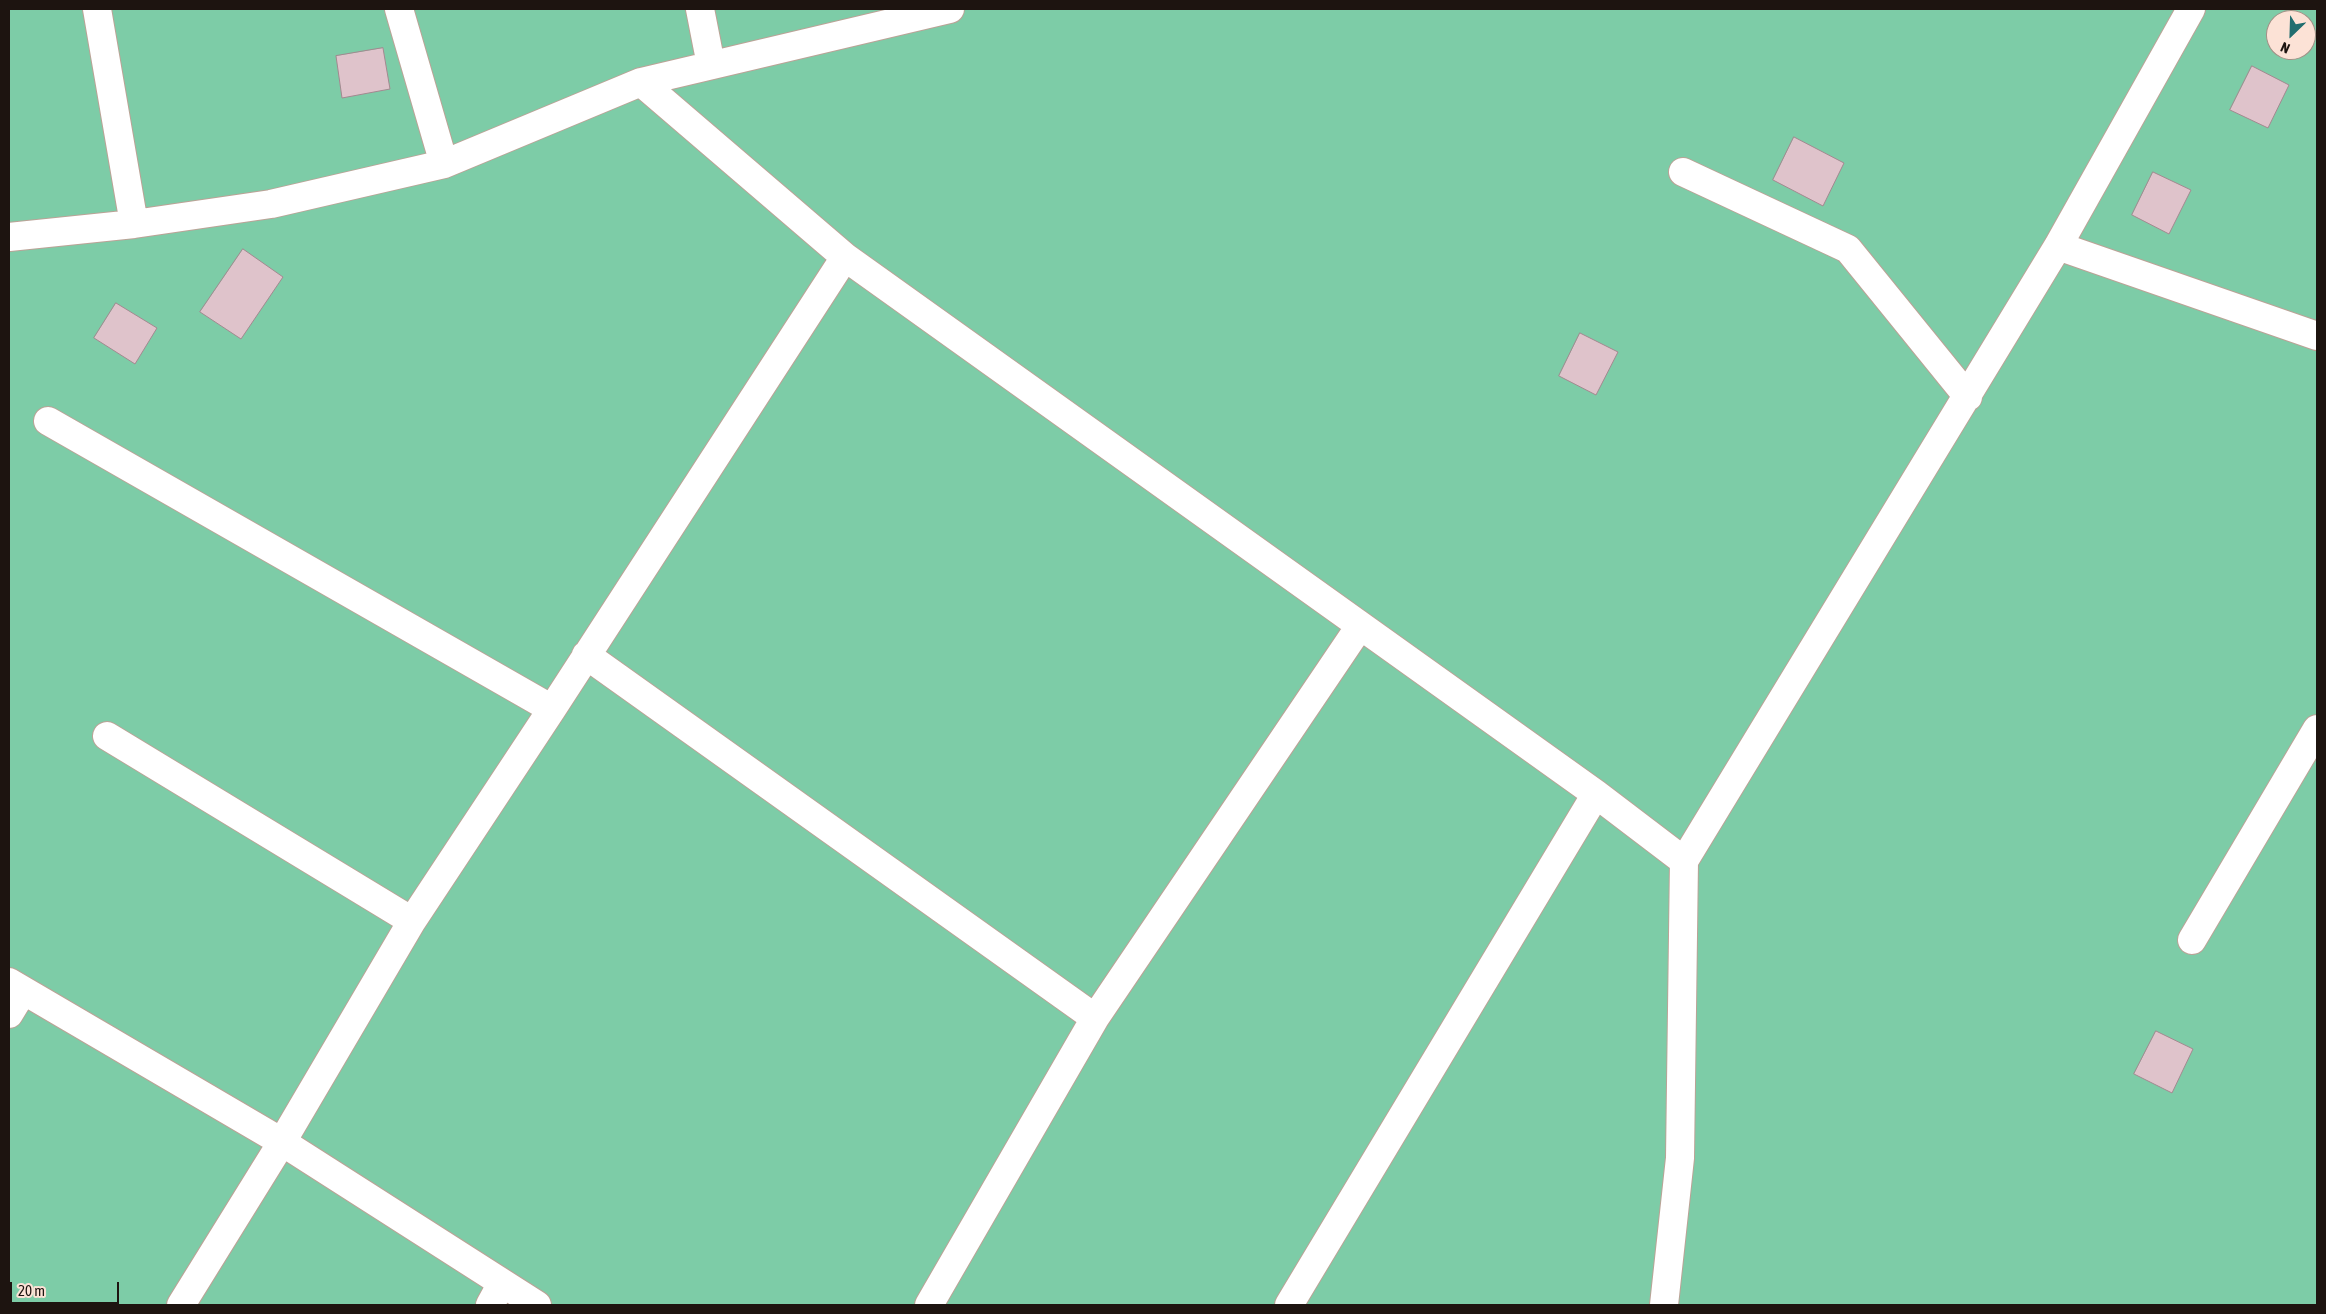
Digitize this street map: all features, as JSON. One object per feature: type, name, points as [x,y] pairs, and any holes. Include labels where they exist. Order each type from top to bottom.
[{"type":"street","points":[[97,9],[134,224]]},
{"type":"street","points":[[400,9],[444,164]]},
{"type":"street","points":[[700,9],[711,65]]},
{"type":"street","points":[[9,237],[134,224],[271,204],[444,164],[641,82],[950,9]]},
{"type":"street","points":[[1664,1305],[1680,1158],[1684,861],[1968,397],[2058,246],[2191,9]]},
{"type":"street","points":[[641,82],[845,256],[1596,794],[1684,861]]},
{"type":"street","points":[[1683,172],[1848,248],[1968,397]]},
{"type":"street","points":[[2058,246],[2317,336]]},
{"type":"street","points":[[181,1305],[282,1142],[412,921],[552,709],[845,256]]},
{"type":"street","points":[[48,421],[552,709]]},
{"type":"street","points":[[930,1305],[1095,1018],[1360,626]]},
{"type":"street","points":[[586,655],[1095,1018]]},
{"type":"street","points":[[2192,940],[2317,729]]},
{"type":"street","points":[[107,736],[412,921]]},
{"type":"street","points":[[1289,1305],[1596,794]]},
{"type":"street","points":[[9,1014],[16,986],[282,1142],[496,1294],[537,1305]]},
{"type":"green space","points":[[9,9],[2317,9],[2317,1305],[9,1305]]},
{"type":"building","points":[[383,48],[390,89],[342,98],[336,56]]},
{"type":"building","points":[[2252,66],[2289,85],[2268,128],[2230,110]]},
{"type":"building","points":[[1794,137],[1844,163],[1823,206],[1773,180]]},
{"type":"building","points":[[2153,172],[2191,190],[2169,234],[2132,215]]},
{"type":"building","points":[[243,249],[283,277],[241,339],[200,312]]},
{"type":"building","points":[[116,303],[157,328],[135,364],[94,338]]},
{"type":"building","points":[[1580,333],[1618,352],[1596,395],[1559,376]]},
{"type":"building","points":[[2156,1031],[2193,1049],[2172,1093],[2134,1074]]}]
